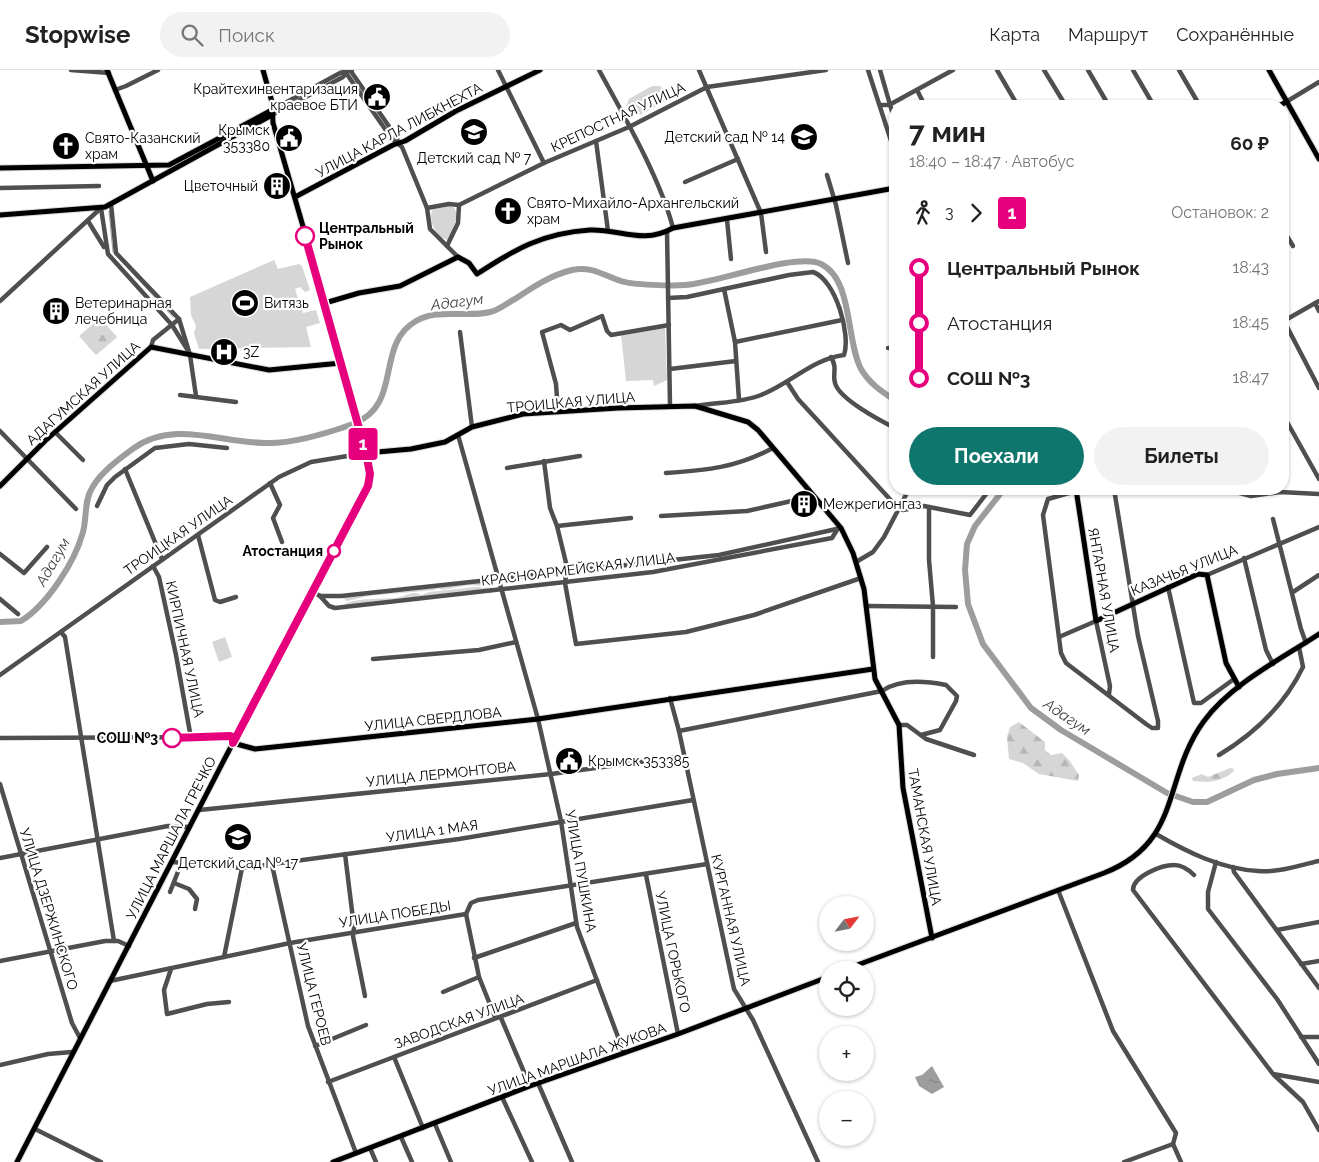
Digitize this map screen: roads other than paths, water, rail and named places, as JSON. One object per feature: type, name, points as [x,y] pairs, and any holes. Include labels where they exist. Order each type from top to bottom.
[{"type":"main road","name":"УЛИЦА МАРШАЛА ГРЕЧКО","points":[[17,1162],[36,1129],[72,1052],[368,486],[370,474],[366,453],[361,441],[262,70]]},
{"type":"main road","name":"УЛИЦА КАРЛА ЛИБКНЕХТА","points":[[295,197],[405,141],[456,111],[540,70]]},
{"type":"main road","points":[[1269,70],[1285,100]]},
{"type":"main road","points":[[108,71],[153,181]]},
{"type":"main road","points":[[1289,107],[1319,159]]},
{"type":"main road","points":[[0,215],[106,206],[272,113]]},
{"type":"main road","points":[[0,168],[146,167],[169,165],[210,147]]},
{"type":"main road","points":[[325,303],[359,293],[400,286],[458,257],[469,263],[477,274],[512,251],[546,238],[574,232],[608,231],[639,237],[667,232],[673,228],[761,214],[889,189]]},
{"type":"main road","name":"АДАГУМСКАЯ УЛИЦА","points":[[0,486],[26,459],[151,347],[269,370],[341,363]]},
{"type":"main road","name":"ТРОИЦКАЯ УЛИЦА","points":[[366,453],[421,448],[445,442],[472,427],[523,414],[695,406]]},
{"type":"main road","name":"ТАМАНСКАЯ УЛИЦА","points":[[695,406],[748,422],[773,448],[847,537],[861,578],[866,606],[872,669],[899,726],[903,788],[932,938]]},
{"type":"main road","name":"ЯНТАРНАЯ УЛИЦА","points":[[1077,495],[1096,622]]},
{"type":"main road","name":"КАЗАЧЬЯ УЛИЦА","points":[[1096,622],[1198,574],[1207,575]]},
{"type":"main road","points":[[1207,575],[1226,663],[1239,687]]},
{"type":"main road","points":[[869,961],[1130,861],[1146,848],[1156,834],[1191,742],[1204,720],[1224,699],[1239,687],[1319,635]]},
{"type":"main road","name":"УЛИЦА СВЕРДЛОВА","points":[[233,743],[255,749],[538,719],[872,669]]},
{"type":"main road","name":"УЛИЦА МАРШАЛА ЖУКОВА","points":[[333,1162],[436,1124],[530,1086],[678,1034],[819,979]]},
{"type":"street","points":[[71,70],[108,71]]},
{"type":"street","points":[[115,90],[158,70]]},
{"type":"street","points":[[498,70],[544,163]]},
{"type":"street","points":[[599,70],[629,127],[665,204],[673,228]]},
{"type":"street","points":[[699,70],[761,214],[766,252]]},
{"type":"street","name":"КРЕПОСТНАЯ УЛИЦА","points":[[427,208],[449,204],[459,206],[544,163],[629,127],[707,87],[826,70]]},
{"type":"street","points":[[868,70],[889,134]]},
{"type":"street","points":[[880,70],[889,105],[880,105]]},
{"type":"street","points":[[898,100],[953,70]]},
{"type":"street","points":[[997,70],[1014,100]]},
{"type":"street","points":[[1044,70],[1062,100]]},
{"type":"street","points":[[1088,70],[1105,100]]},
{"type":"street","points":[[1133,70],[1150,100]]},
{"type":"street","points":[[1179,70],[1196,100]]},
{"type":"street","points":[[272,113],[348,71],[398,143],[427,208],[430,229],[458,257]]},
{"type":"street","points":[[1289,100],[1319,82]]},
{"type":"street","points":[[917,90],[922,100]]},
{"type":"street","points":[[596,141],[608,231]]},
{"type":"street","points":[[685,182],[738,159]]},
{"type":"street","points":[[827,175],[848,263]]},
{"type":"street","points":[[0,188],[99,186]]},
{"type":"street","points":[[0,301],[106,206]]},
{"type":"street","points":[[106,206],[106,251]]},
{"type":"street","points":[[106,206],[116,253],[179,319],[190,355],[196,396]]},
{"type":"street","points":[[447,246],[458,223],[459,206]]},
{"type":"street","points":[[727,220],[730,259]]},
{"type":"street","points":[[88,221],[110,258],[172,325],[190,355]]},
{"type":"street","points":[[667,232],[670,406]]},
{"type":"street","points":[[1289,239],[1293,246]]},
{"type":"street","name":"ТРОИЦКАЯ УЛИЦА","points":[[668,298],[686,297],[813,272],[827,281],[833,291],[842,320],[844,355],[826,358],[762,395],[695,406]]},
{"type":"street","points":[[724,289],[734,342],[739,400]]},
{"type":"street","points":[[1289,318],[1317,302],[1319,311]]},
{"type":"street","points":[[558,412],[554,376],[542,332],[561,324],[570,330],[575,329],[602,316],[607,332],[611,335],[669,325]]},
{"type":"street","points":[[151,347],[153,340],[179,319]]},
{"type":"street","points":[[734,342],[842,320]]},
{"type":"street","points":[[460,332],[472,427]]},
{"type":"street","points":[[1289,333],[1319,388]]},
{"type":"street","points":[[831,357],[836,365],[835,384],[840,393],[889,424]]},
{"type":"street","points":[[670,369],[736,361]]},
{"type":"street","points":[[787,382],[798,399],[898,508],[903,510],[924,506],[970,515],[985,495]]},
{"type":"street","points":[[180,395],[236,402]]},
{"type":"street","points":[[1289,425],[1319,479]]},
{"type":"street","points":[[0,431],[76,509]]},
{"type":"street","points":[[56,432],[83,460]]},
{"type":"street","name":"УЛИЦА ПУШКИНА","points":[[458,435],[538,719],[561,821],[576,924],[624,1053]]},
{"type":"street","points":[[97,506],[107,484],[158,447],[188,444],[227,448]]},
{"type":"street","points":[[666,473],[702,471],[736,465],[773,448]]},
{"type":"street","name":"ТРОИЦКАЯ УЛИЦА","points":[[0,675],[270,483],[305,464],[366,453]]},
{"type":"street","points":[[507,468],[580,456]]},
{"type":"street","points":[[544,461],[550,508],[568,567],[565,583],[576,644],[686,632],[754,616],[861,578]]},
{"type":"street","points":[[125,470],[162,559]]},
{"type":"street","points":[[270,483],[280,505],[273,516],[282,542]]},
{"type":"street","points":[[1289,492],[1319,494]]},
{"type":"street","points":[[856,562],[873,552],[884,537],[906,495]]},
{"type":"street","points":[[1060,495],[1048,499],[1043,515],[1061,653],[1066,663],[1146,724],[1152,728],[1158,728],[1132,604],[1115,495]]},
{"type":"street","points":[[1248,495],[1259,495]]},
{"type":"street","points":[[661,516],[747,511],[814,496]]},
{"type":"street","points":[[929,507],[933,657]]},
{"type":"street","points":[[557,526],[631,518]]},
{"type":"street","points":[[1274,519],[1306,643]]},
{"type":"street","name":"КАЗАЧЬЯ УЛИЦА","points":[[1207,575],[1319,527]]},
{"type":"street","name":"КРАСНОАРМЕЙСКАЯ УЛИЦА","points":[[320,596],[341,596],[719,554],[839,529]]},
{"type":"street","name":"КРАСНОАРМЕЙСКАЯ УЛИЦА","points":[[313,592],[320,596],[329,606],[335,608],[565,583],[698,565],[832,538],[839,529]]},
{"type":"street","points":[[198,535],[215,600],[220,602],[236,597]]},
{"type":"street","points":[[0,554],[24,573],[46,547]]},
{"type":"street","points":[[1244,558],[1266,650],[1273,664]]},
{"type":"street","name":"КИРПИЧНАЯ УЛИЦА","points":[[153,566],[159,577],[192,738]]},
{"type":"street","points":[[1293,592],[1319,575]]},
{"type":"street","points":[[1168,587],[1194,703],[1201,703],[1234,679]]},
{"type":"street","points":[[0,599],[18,614]]},
{"type":"street","points":[[866,606],[956,607]]},
{"type":"street","name":"КАЗАЧЬЯ УЛИЦА","points":[[1059,637],[1096,622]]},
{"type":"street","name":"ЯНТАРНАЯ УЛИЦА","points":[[1096,622],[1110,686],[1109,694]]},
{"type":"street","points":[[61,632],[65,636],[114,941]]},
{"type":"street","points":[[373,659],[424,653],[475,651],[516,642]]},
{"type":"street","points":[[1219,755],[1232,747],[1282,704],[1303,667],[1299,647]]},
{"type":"street","points":[[679,731],[882,691],[900,683],[946,685],[956,696],[946,722],[935,733],[921,735]]},
{"type":"street","name":"КУРГАННАЯ УЛИЦА","points":[[670,698],[679,731],[734,989],[745,1008],[818,1162]]},
{"type":"street","points":[[899,726],[907,725],[921,735],[974,754]]},
{"type":"street","name":"УЛИЦА СВЕРДЛОВА","points":[[0,738],[192,738],[230,736],[233,737],[233,743]]},
{"type":"street","name":"УЛИЦА ЛЕРМОНТОВА","points":[[199,810],[551,774],[684,756]]},
{"type":"street","name":"УЛИЦА ДЗЕРЖИНСКОГО","points":[[0,784],[72,1023],[80,1038]]},
{"type":"street","name":"УЛИЦА 1 МАЯ","points":[[172,862],[242,868],[459,839],[693,800]]},
{"type":"street","points":[[0,858],[168,826],[190,827]]},
{"type":"street","points":[[1156,834],[1183,850],[1234,867],[1269,871],[1319,861]]},
{"type":"street","points":[[346,854],[353,932],[365,996]]},
{"type":"street","points":[[1216,862],[1208,892],[1208,910],[1277,999],[1319,1064]]},
{"type":"street","points":[[170,892],[181,864]]},
{"type":"street","name":"УЛИЦА ГЕРОЕВ","points":[[272,864],[308,1026],[356,1153]]},
{"type":"street","name":"УЛИЦА ПОБЕДЫ","points":[[110,981],[290,943],[466,914],[471,903],[478,900],[707,864]]},
{"type":"street","points":[[1194,876],[1182,866],[1173,865],[1135,881],[1133,890],[1273,1074],[1303,1102],[1319,1130]]},
{"type":"street","points":[[1234,867],[1234,872],[1319,988]]},
{"type":"street","points":[[224,956],[242,868]]},
{"type":"street","name":"УЛИЦА ГОРЬКОГО","points":[[646,875],[678,1034]]},
{"type":"street","points":[[174,883],[190,890],[197,899],[195,909]]},
{"type":"street","points":[[1058,890],[1113,1031],[1176,1134],[1173,1144],[1181,1162]]},
{"type":"street","points":[[466,914],[479,977],[496,1017]]},
{"type":"street","points":[[1276,930],[1319,922]]},
{"type":"street","points":[[474,958],[576,924]]},
{"type":"street","points":[[0,961],[50,950],[114,941],[128,946]]},
{"type":"street","points":[[1301,964],[1319,961]]},
{"type":"street","points":[[171,969],[164,990],[167,1014],[207,1004],[228,1002]]},
{"type":"street","points":[[443,992],[479,977]]},
{"type":"street","name":"ЗАВОДСКАЯ УЛИЦА","points":[[328,1082],[496,1017],[502,1018],[597,980]]},
{"type":"street","points":[[502,1018],[530,1086]]},
{"type":"street","points":[[315,1046],[366,1025]]},
{"type":"street","points":[[1301,1038],[1319,1037]]},
{"type":"street","points":[[0,1065],[48,1054],[72,1052]]},
{"type":"street","points":[[394,1057],[423,1128]]},
{"type":"street","points":[[1273,1074],[1319,1082]]},
{"type":"street","points":[[538,1084],[572,1162]]},
{"type":"street","points":[[502,1097],[532,1162]]},
{"type":"street","points":[[436,1124],[451,1162]]},
{"type":"street","points":[[36,1129],[100,1162]]},
{"type":"street","points":[[401,1136],[412,1162]]},
{"type":"street","points":[[1124,1162],[1173,1144]]},
{"type":"street","points":[[370,1148],[376,1162]]},
{"type":"water","points":[[932,1066],[944,1087],[932,1094],[919,1086],[915,1077],[922,1075]]},
{"type":"waterway","points":[[109,211],[113,252],[173,317]]},
{"type":"waterway","name":"Адагум","points":[[0,622],[21,621],[41,605],[50,594],[67,569],[79,544],[83,532],[89,493],[105,471],[134,448],[166,435],[183,434],[252,442],[279,443],[312,437],[353,424],[369,415],[378,403],[384,389],[396,345],[403,332],[416,321],[433,315],[481,314],[493,311],[542,282],[572,270],[592,270],[621,281],[634,283],[685,285],[794,262],[810,261],[821,264],[831,272],[839,283],[844,296],[856,357],[861,369],[872,383],[889,396]]},
{"type":"waterway","name":"Адагум","points":[[999,495],[975,526],[967,544],[965,570],[968,604],[983,644],[1031,708],[1061,730],[1167,793],[1193,802],[1207,802],[1254,780],[1277,774],[1319,768]]},
{"type":"place","name":"Крайтехинвентаризация краевое БТИ","points":[[377,97]]},
{"type":"place","name":"Детский сад № 7","points":[[474,132]]},
{"type":"place","name":"Детский сад № 14","points":[[804,137]]},
{"type":"place","name":"Крымск 353380","points":[[289,138]]},
{"type":"place","name":"Свято-Казанский храм","points":[[66,146]]},
{"type":"place","name":"Цветочный","points":[[277,186]]},
{"type":"place","name":"Свято-Михайло-Архангельский храм","points":[[508,211]]},
{"type":"place","name":"Центральный Рынок","points":[[305,236]]},
{"type":"place","name":"Витязь","points":[[245,303]]},
{"type":"place","name":"Ветеринарная лечебница","points":[[56,311]]},
{"type":"place","name":"3Z","points":[[224,352]]},
{"type":"place","name":"Межрегионгаз","points":[[804,504]]},
{"type":"place","name":"Атостанция","points":[[334,551]]},
{"type":"place","name":"СОШ №3","points":[[172,738]]},
{"type":"place","name":"Крымск 353385","points":[[569,761]]},
{"type":"place","name":"Детский сад № 17","points":[[238,837]]}]
